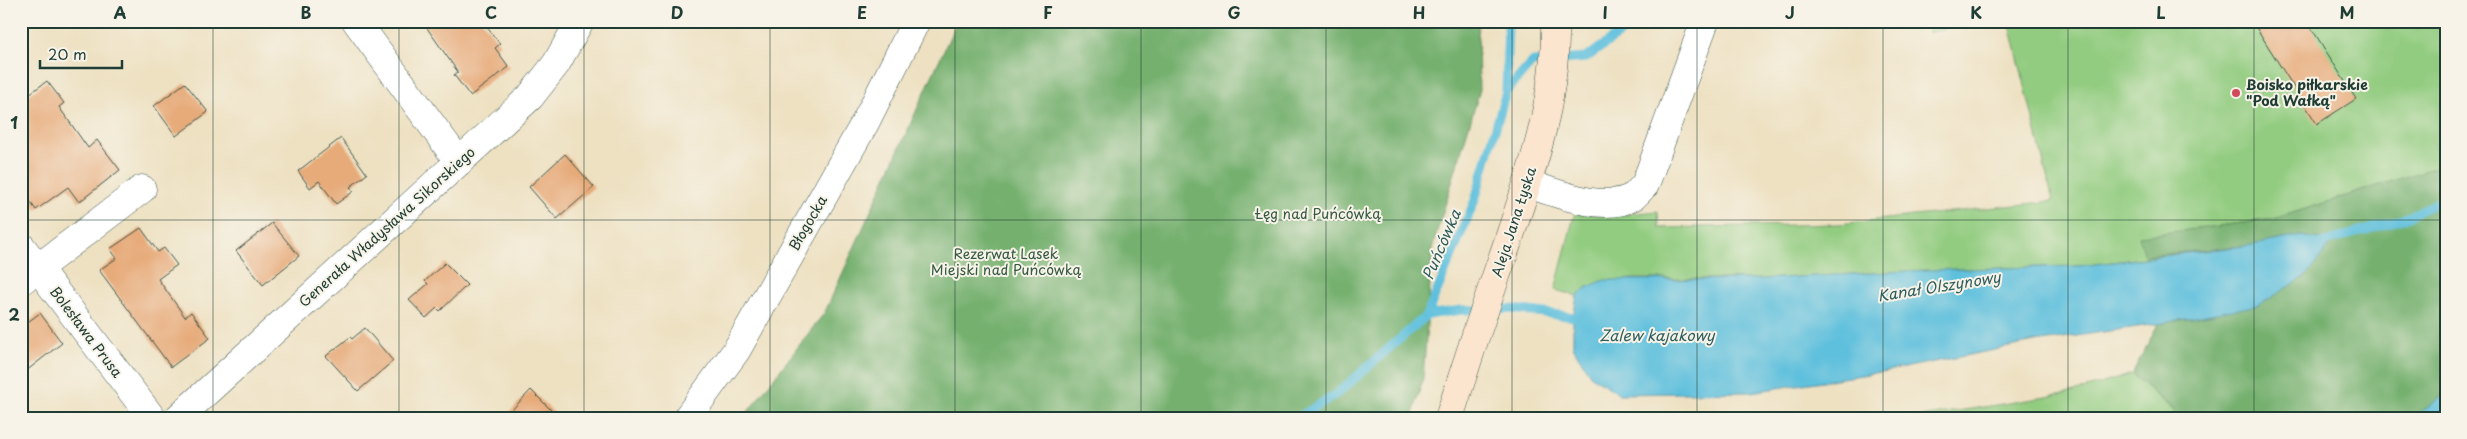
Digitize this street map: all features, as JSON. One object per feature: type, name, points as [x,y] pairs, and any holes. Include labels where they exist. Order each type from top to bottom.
[{"type":"street","points":[[356,21],[458,162]]},
{"type":"street","name":"Generała Władysława Sikorskiego","points":[[178,418],[530,97],[547,78],[580,21]]},
{"type":"street","name":"Błogocka","points":[[687,418],[736,350],[866,122],[916,21]]},
{"type":"street","points":[[1528,184],[1570,197],[1598,203],[1620,201],[1633,196],[1645,185],[1705,21]]},
{"type":"street","name":"Aleja Jana Łyska","points":[[1449,418],[1528,184],[1543,130],[1550,94],[1555,33]]},
{"type":"street","points":[[30,275],[142,189]]},
{"type":"street","name":"Bolesława Prusa","points":[[21,246],[30,275],[152,418]]},
{"type":"green space","points":[[957,21],[1478,21],[1479,93],[1433,245],[1423,379],[1412,418],[743,418],[825,312]]},
{"type":"green space","points":[[1748,21],[1849,21],[1742,28]]},
{"type":"green space","points":[[1927,21],[1953,21],[1947,28],[1928,33]]},
{"type":"green space","name":"Boisko piłkarskie \"Pod Wałką\"","points":[[2009,21],[2446,21],[2446,164],[2274,219],[2203,228],[2207,250],[2080,266],[1927,270],[1762,279],[1631,279],[1586,288],[1577,296],[1555,290],[1575,212],[1606,216],[1658,211],[1659,228],[1839,224],[2053,201]]},
{"type":"green space","points":[[2446,164],[2446,394],[2411,418],[2171,418],[2174,410],[2132,374],[2158,324],[2214,314],[2334,242],[2300,236],[2252,245],[2145,256],[2139,236],[2274,219]]},
{"type":"green space","points":[[2132,374],[2174,411],[2171,418],[1914,418],[2071,393]]},
{"type":"water","name":"Zalew kajakowy","points":[[2300,236],[2334,241],[2305,277],[2259,305],[2158,324],[2035,342],[1888,371],[1751,392],[1619,394],[1590,375],[1573,347],[1573,318],[1577,296],[1586,288],[1604,280],[1762,279],[1927,270],[2080,266],[2252,245]]},
{"type":"water","points":[[2446,394],[2446,418],[2411,418]]},
{"type":"building","points":[[422,21],[482,21],[500,44],[495,48],[509,67],[470,96],[454,75],[458,72]]},
{"type":"building","points":[[2252,21],[2307,21],[2356,99],[2317,124]]},
{"type":"building","points":[[47,81],[64,103],[59,107],[88,148],[97,140],[120,170],[79,202],[68,187],[36,210],[21,189],[21,100]]},
{"type":"building","points":[[185,83],[208,112],[176,136],[154,106]]},
{"type":"building","points":[[341,138],[367,174],[350,187],[354,191],[336,204],[319,181],[310,188],[298,171]]},
{"type":"building","points":[[565,154],[594,187],[557,219],[529,187]]},
{"type":"building","points":[[272,223],[299,256],[263,285],[236,251]]},
{"type":"building","points":[[141,228],[158,252],[164,248],[177,265],[158,279],[185,317],[191,312],[210,338],[171,367],[99,270],[117,258],[110,249]]},
{"type":"building","points":[[445,263],[467,285],[440,311],[437,308],[426,318],[409,300],[428,284],[425,281]]},
{"type":"building","points":[[40,313],[62,343],[21,375],[21,327]]},
{"type":"building","points":[[365,328],[393,361],[358,391],[326,356]]},
{"type":"building","points":[[531,390],[559,418],[504,418]]},
{"type":"waterway","name":"Puńcówka","points":[[1297,418],[1338,393],[1427,315],[1475,200],[1506,92],[1508,21]]},
{"type":"waterway","points":[[1506,92],[1532,62],[1586,58],[1637,21]]},
{"type":"waterway","name":"Kanał Olszynowy","points":[[2322,243],[2403,219],[2446,198]]},
{"type":"waterway","name":"Kanał Olszynowy","points":[[1427,315],[1462,310],[1513,309],[1583,318]]},
{"type":"place","name":"Boisko piłkarskie \"Pod Wałką\"","points":[[2236,93]]},
{"type":"park label","name":"Łęg nad Puńcówką","points":[[1318,214]]},
{"type":"park label","name":"Rezerwat Lasek Miejski nad Puńcówką","points":[[1006,262]]}]
